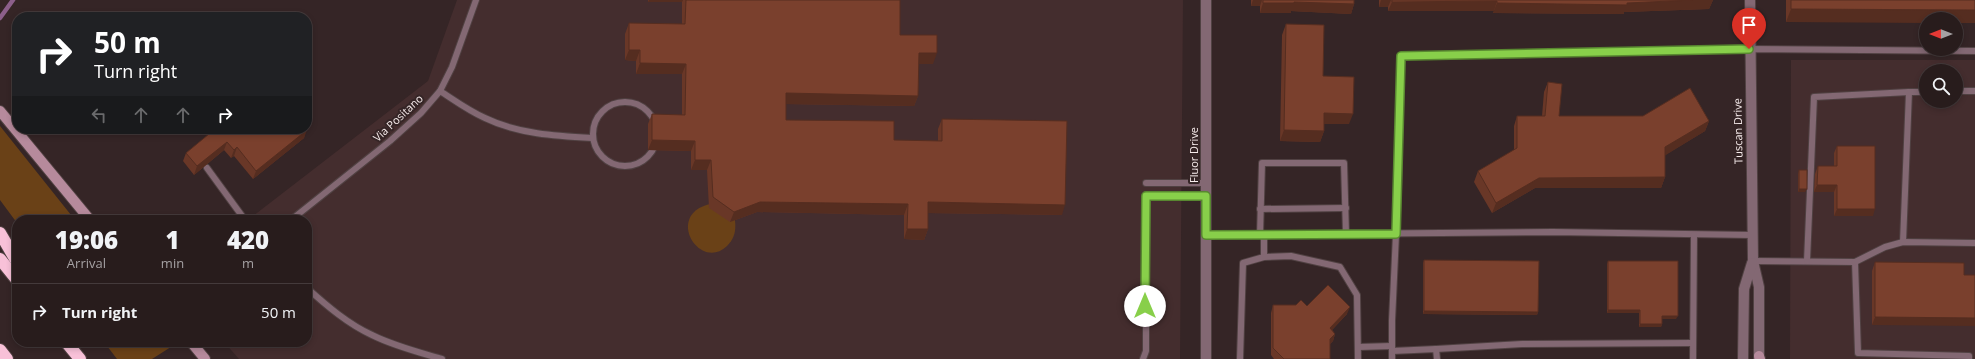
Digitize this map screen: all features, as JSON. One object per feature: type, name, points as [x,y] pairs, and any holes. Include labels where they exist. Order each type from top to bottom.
[{"type":"highway","points":[[0,233],[12,253]]},
{"type":"highway","points":[[0,259],[12,274]]},
{"type":"highway","points":[[70,347],[80,359]]},
{"type":"highway","points":[[0,350],[7,359]]},
{"type":"main road","points":[[0,111],[12,126]]},
{"type":"main road","points":[[19,134],[86,215]]},
{"type":"main road","points":[[194,347],[195,359]]},
{"type":"main road","points":[[197,347],[205,359]]},
{"type":"street","name":"Fluor Drive","points":[[1206,0],[1206,359]]},
{"type":"street","name":"Tuscan Drive","points":[[1750,0],[1749,49],[1752,235],[1753,261],[1759,287],[1760,358]]},
{"type":"street","name":"Tuscan Drive","points":[[1743,359],[1744,289],[1753,261]]},
{"type":"lane","name":"Via Positano","points":[[297,215],[421,114],[440,91],[452,67],[476,0]]},
{"type":"lane","points":[[1392,359],[1401,56],[1749,49],[1975,51]]},
{"type":"lane","points":[[440,91],[485,118],[508,126],[539,134],[593,138]]},
{"type":"lane","points":[[1963,91],[1975,91]]},
{"type":"lane","points":[[1903,242],[1909,92]]},
{"type":"lane","points":[[1807,261],[1814,97],[1919,92]]},
{"type":"lane","points":[[626,101],[636,103],[646,108],[653,116],[657,127],[658,137],[655,148],[649,156],[641,163],[631,166],[621,166],[610,163],[602,157],[596,148],[593,138],[594,127],[598,117],[605,108],[615,103],[626,101]]},
{"type":"lane","points":[[1264,257],[1260,209],[1262,164],[1344,164],[1346,234]]},
{"type":"lane","points":[[207,168],[241,215]]},
{"type":"lane","points":[[1146,183],[1206,182]]},
{"type":"lane","points":[[1143,359],[1146,351],[1146,196],[1206,196]]},
{"type":"lane","points":[[1260,209],[1346,208]]},
{"type":"lane","points":[[1206,235],[1554,232],[1752,235]]},
{"type":"lane","points":[[1693,359],[1694,235]]},
{"type":"lane","points":[[1753,261],[1855,262],[1885,247],[1903,242],[1975,243]]},
{"type":"lane","points":[[1240,359],[1243,263],[1264,257],[1291,256],[1340,267],[1357,295],[1358,359]]},
{"type":"lane","points":[[1855,262],[1858,353],[1971,357]]},
{"type":"lane","points":[[312,293],[330,309],[370,334],[398,346],[442,359]]},
{"type":"lane","points":[[1358,347],[1436,349],[1522,344],[1693,343]]},
{"type":"lane","points":[[1436,349],[1437,359]]},
{"type":"shaded area","points":[[457,0],[1183,0],[1180,359],[239,359],[228,347],[312,347],[312,215],[254,215],[428,81]]},
{"type":"shaded area","points":[[1791,60],[1975,60],[1975,359],[1790,359]]},
{"type":"shaded area","points":[[0,126],[71,215],[12,215],[12,216],[0,200]]},
{"type":"shaded area","points":[[710,204],[735,220],[735,231],[732,240],[727,246],[717,252],[706,252],[698,247],[691,239],[688,229],[689,219],[696,210]]},
{"type":"shaded area","points":[[108,347],[171,347],[152,359],[117,359]]},
{"type":"building","points":[[686,0],[900,0],[900,35],[937,35],[937,53],[919,53],[918,96],[786,93],[786,120],[894,121],[894,140],[942,141],[942,119],[1067,121],[1065,205],[928,202],[928,229],[907,229],[908,204],[760,202],[734,212],[713,197],[711,160],[695,160],[695,141],[652,140],[652,114],[685,115],[686,64],[640,63],[640,50],[629,50],[629,23],[685,24]]},
{"type":"building","points":[[1263,0],[1354,0],[1354,4],[1294,2],[1263,3]]},
{"type":"building","points":[[1392,0],[1693,0],[1627,3],[1627,5],[1497,3],[1497,1],[1392,2]]},
{"type":"building","points":[[1791,0],[1975,0],[1975,10],[1791,9]]},
{"type":"building","points":[[1286,24],[1324,25],[1323,76],[1354,77],[1353,114],[1324,113],[1324,131],[1284,130]]},
{"type":"building","points":[[1548,82],[1562,84],[1559,116],[1643,116],[1690,88],[1709,121],[1665,147],[1665,177],[1539,178],[1496,203],[1478,171],[1517,148],[1517,116],[1545,116]]},
{"type":"building","points":[[209,134],[302,134],[256,171],[237,147],[234,150],[227,142],[197,166],[186,153]]},
{"type":"building","points":[[1837,146],[1875,146],[1875,209],[1837,209],[1837,185],[1817,185],[1818,166],[1837,166]]},
{"type":"building","points":[[1799,170],[1807,170],[1807,189],[1799,189]]},
{"type":"building","points":[[1424,260],[1539,261],[1538,312],[1424,311]]},
{"type":"building","points":[[1608,261],[1678,261],[1678,316],[1662,316],[1662,324],[1640,324],[1640,310],[1608,310]]},
{"type":"building","points":[[1875,262],[1964,263],[1964,275],[1975,275],[1975,318],[1875,317]]},
{"type":"building","points":[[1328,285],[1350,307],[1330,328],[1335,334],[1330,339],[1330,359],[1284,359],[1273,348],[1273,305],[1296,305],[1301,300],[1307,306]]},
{"type":"waterway","points":[[0,18],[13,0]]},
{"type":"route","points":[[1145,306],[1144,234],[1146,196],[1206,196],[1206,235],[1396,234],[1401,56],[1749,49]]}]
